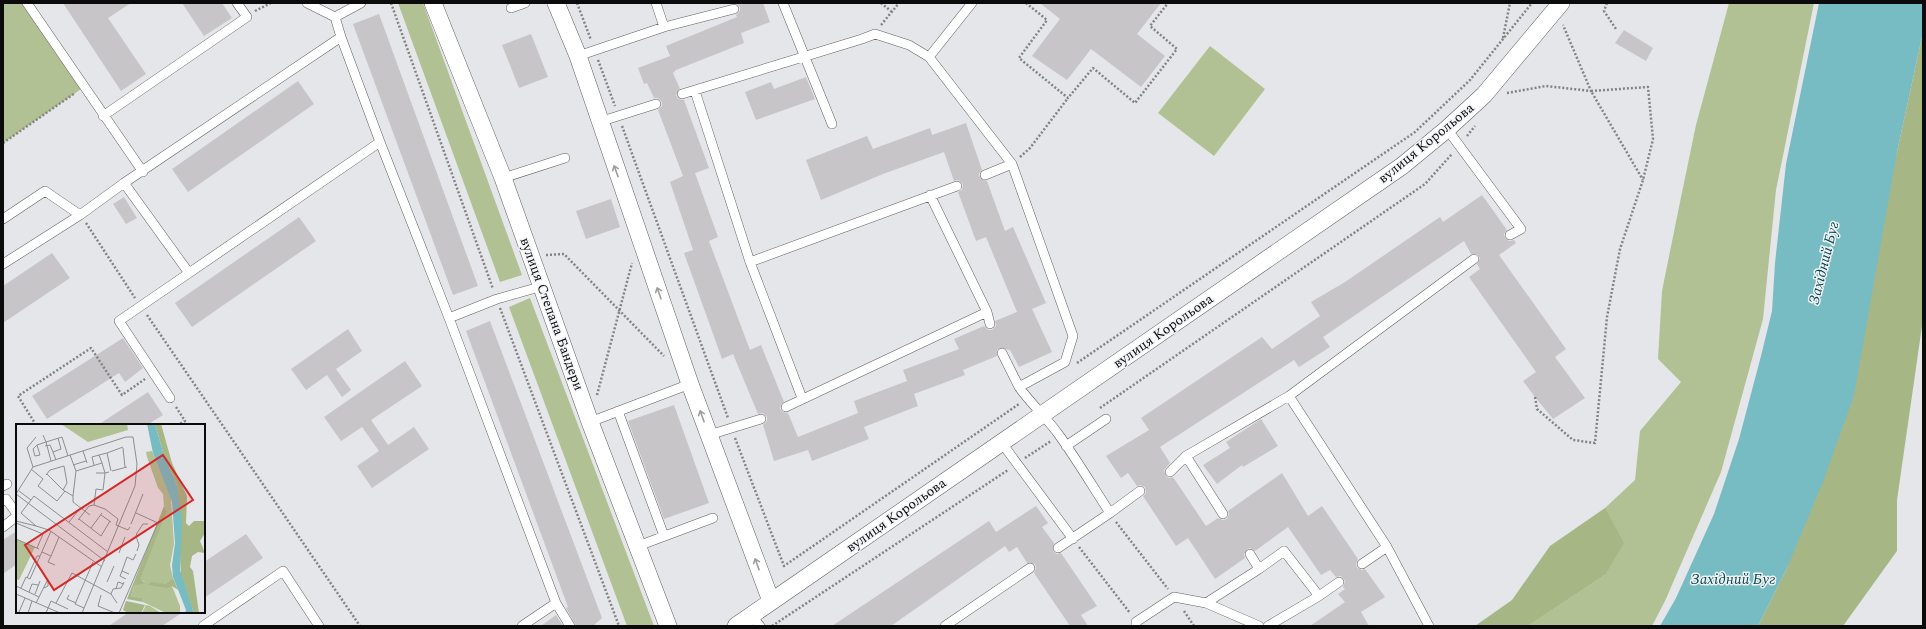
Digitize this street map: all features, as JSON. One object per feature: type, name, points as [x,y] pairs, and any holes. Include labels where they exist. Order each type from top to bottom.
[{"type":"street","name":"вулиця Степана Бандери","points":[[433,3],[503,178],[543,286],[590,422],[668,626]]},
{"type":"street","points":[[556,3],[578,56],[599,122],[640,236],[690,384],[771,601]]},
{"type":"street","name":"вулиця Корольова","points":[[736,626],[755,620],[771,601],[1402,166],[1484,95],[1561,3]]},
{"type":"lane","points":[[27,3],[103,116],[143,172]]},
{"type":"lane","points":[[103,116],[246,17],[237,3]]},
{"type":"lane","points":[[307,3],[336,17]]},
{"type":"lane","points":[[336,17],[360,3]]},
{"type":"lane","points":[[511,8],[525,3]]},
{"type":"lane","points":[[656,3],[664,27]]},
{"type":"lane","points":[[783,3],[832,124]]},
{"type":"lane","points":[[929,57],[972,3]]},
{"type":"lane","points":[[578,56],[664,27],[734,9]]},
{"type":"lane","points":[[336,17],[341,37],[380,142],[449,318],[556,603],[570,626]]},
{"type":"lane","points":[[682,94],[875,34],[909,45],[929,57],[1012,164],[1073,336],[1065,362],[1019,387]]},
{"type":"lane","points":[[3,264],[80,215],[124,183],[143,172],[341,37]]},
{"type":"lane","points":[[695,91],[750,262],[802,398]]},
{"type":"lane","points":[[599,122],[656,104]]},
{"type":"lane","points":[[1446,129],[1460,145],[1521,229],[1510,235]]},
{"type":"lane","points":[[170,398],[119,321],[380,142]]},
{"type":"lane","points":[[503,178],[565,158]]},
{"type":"lane","points":[[985,175],[1012,164]]},
{"type":"lane","points":[[124,183],[188,273]]},
{"type":"lane","points":[[750,262],[957,186]]},
{"type":"lane","points":[[3,219],[45,191],[80,215]]},
{"type":"lane","points":[[930,195],[987,312],[990,324]]},
{"type":"lane","points":[[1170,472],[1186,456],[1289,396],[1474,260]]},
{"type":"lane","points":[[449,318],[497,299],[543,286]]},
{"type":"lane","points":[[786,407],[802,398],[987,312]]},
{"type":"lane","points":[[1002,353],[1019,387],[1027,398],[1044,414],[1060,436],[1110,513]]},
{"type":"lane","points":[[590,422],[690,384]]},
{"type":"lane","points":[[1289,396],[1387,547],[1429,626]]},
{"type":"lane","points":[[618,411],[664,536]]},
{"type":"lane","points":[[709,435],[761,419]]},
{"type":"lane","points":[[1066,446],[1106,420]]},
{"type":"lane","points":[[1001,442],[1073,539]]},
{"type":"lane","points":[[1186,456],[1223,514]]},
{"type":"lane","points":[[1058,548],[1140,491]]},
{"type":"lane","points":[[3,501],[6,499],[16,514]]},
{"type":"lane","points":[[3,526],[16,516]]},
{"type":"lane","points":[[638,546],[713,518]]},
{"type":"lane","points":[[1362,564],[1387,547]]},
{"type":"lane","points":[[1206,603],[1284,551],[1319,596]]},
{"type":"lane","points":[[1250,554],[1259,569]]},
{"type":"lane","points":[[945,626],[1030,568]]},
{"type":"lane","points":[[203,626],[283,572],[319,626]]},
{"type":"lane","points":[[1268,626],[1319,596],[1339,582]]},
{"type":"lane","points":[[1136,624],[1174,596],[1206,603],[1258,626]]},
{"type":"lane","points":[[522,626],[556,603]]},
{"type":"path","points":[[246,17],[271,3]]},
{"type":"path","points":[[391,3],[497,299],[619,626]]},
{"type":"path","points":[[881,3],[892,12]]},
{"type":"path","points":[[875,34],[899,3]]},
{"type":"path","points":[[1026,3],[1048,20],[1019,58],[1068,98]]},
{"type":"path","points":[[1012,164],[1030,148],[1093,68],[1136,103],[1177,49],[1150,26],[1168,3]]},
{"type":"path","points":[[1503,38],[1510,3]]},
{"type":"path","points":[[1608,3],[1604,11],[1616,29]]},
{"type":"path","points":[[1557,28],[1562,22],[1591,91],[1643,180]]},
{"type":"path","points":[[1508,88],[1502,93],[1546,86],[1591,91],[1648,87],[1653,139],[1643,180],[1620,249],[1607,317],[1595,442],[1573,440],[1537,410],[1535,397]]},
{"type":"path","points":[[3,143],[84,87]]},
{"type":"path","points":[[1099,409],[1425,184],[1479,122]]},
{"type":"path","points":[[80,215],[141,307],[360,626]]},
{"type":"path","points":[[597,396],[618,308],[640,236]]},
{"type":"path","points":[[531,256],[564,254],[665,357]]},
{"type":"path","points":[[35,424],[18,396],[91,348],[122,395],[154,373]]},
{"type":"path","points":[[170,398],[185,421],[180,424]]},
{"type":"path","points":[[771,626],[1060,436]]},
{"type":"path","points":[[1110,513],[1174,596],[1194,626]]},
{"type":"path","points":[[1073,539],[1136,624]]},
{"type":"green space","points":[[3,3],[27,3],[84,87],[3,143]]},
{"type":"green space","points":[[398,3],[423,3],[522,275],[500,282]]},
{"type":"green space","points":[[1729,3],[1814,3],[1776,190],[1763,319],[1721,472],[1665,601],[1652,626],[1528,626],[1605,575],[1605,508],[1635,480],[1640,431],[1681,382],[1658,359],[1662,291],[1696,125]]},
{"type":"green space","points":[[1923,32],[1923,319],[1897,500],[1897,551],[1843,626],[1758,626],[1787,568],[1897,152]]},
{"type":"green space","points":[[1210,46],[1265,89],[1214,156],[1158,113]]},
{"type":"green space","points":[[530,298],[654,626],[627,626],[509,307]]},
{"type":"green space","points":[[1605,508],[1624,543],[1605,575],[1528,626],[1475,626],[1512,600],[1550,546]]},
{"type":"water","name":"Західний Буг","points":[[1819,3],[1923,3],[1923,32],[1897,152],[1854,395],[1823,482],[1787,568],[1758,626],[1660,626],[1676,598],[1714,514],[1739,439],[1761,356],[1772,311],[1775,263],[1786,164]]},
{"type":"building","points":[[63,3],[131,3],[108,18],[146,74],[121,91]]},
{"type":"building","points":[[182,3],[222,3],[232,18],[204,36]]},
{"type":"building","points":[[736,3],[763,3],[770,22],[741,33],[744,43],[676,70],[673,73],[680,89],[676,95],[678,99],[684,100],[709,168],[695,173],[718,237],[709,241],[750,350],[761,345],[784,402],[781,404],[780,409],[783,412],[788,413],[798,437],[858,413],[854,401],[907,381],[903,370],[959,349],[954,339],[984,326],[988,330],[992,330],[996,326],[995,321],[1017,312],[986,237],[976,241],[958,192],[962,190],[963,184],[958,180],[954,181],[944,152],[883,174],[821,200],[806,160],[867,136],[873,149],[930,128],[932,135],[966,123],[982,170],[979,174],[980,178],[987,181],[1005,231],[1013,227],[1046,303],[1032,309],[1052,352],[1019,367],[1010,350],[1000,348],[997,350],[997,356],[963,370],[965,375],[914,394],[918,406],[864,427],[869,439],[812,461],[808,450],[774,461],[763,425],[767,421],[767,417],[763,413],[758,414],[733,354],[722,359],[684,253],[693,250],[670,182],[683,176],[658,110],[662,106],[662,102],[658,98],[654,98],[647,83],[644,84],[638,68],[670,56],[666,46],[737,17],[736,15],[740,11],[740,7]]},
{"type":"building","points":[[1040,3],[1161,3],[1137,34],[1165,56],[1141,87],[1091,49],[1067,80],[1032,56],[1060,19]]},
{"type":"building","points":[[379,14],[478,286],[453,295],[353,24]]},
{"type":"building","points":[[1624,30],[1653,48],[1646,61],[1615,43]]},
{"type":"building","points":[[531,34],[548,77],[519,88],[502,45]]},
{"type":"building","points":[[806,77],[815,99],[756,120],[745,92],[771,82],[774,89]]},
{"type":"building","points":[[298,81],[314,104],[188,192],[172,169]]},
{"type":"building","points":[[1482,195],[1507,230],[1504,234],[1505,238],[1509,241],[1514,240],[1516,243],[1499,255],[1566,349],[1555,357],[1585,398],[1553,419],[1535,397],[1523,381],[1536,372],[1469,277],[1480,269],[1477,264],[1480,258],[1477,254],[1471,254],[1464,241],[1323,337],[1330,347],[1299,367],[1294,360],[1160,447],[1170,463],[1164,470],[1166,476],[1169,478],[1173,477],[1206,526],[1218,518],[1223,520],[1227,519],[1229,514],[1228,511],[1282,473],[1308,516],[1322,506],[1358,559],[1356,564],[1357,568],[1362,570],[1365,569],[1385,597],[1361,612],[1369,626],[1310,626],[1345,602],[1338,594],[1345,589],[1343,587],[1345,581],[1341,576],[1336,577],[1330,570],[1321,575],[1288,527],[1255,551],[1250,548],[1247,549],[1244,554],[1245,558],[1215,579],[1188,538],[1176,546],[1143,496],[1146,493],[1145,487],[1140,485],[1137,486],[1128,473],[1121,478],[1106,456],[1149,430],[1141,418],[1262,337],[1272,349],[1320,316],[1311,302],[1345,282],[1440,217],[1443,222]]},
{"type":"building","points":[[124,197],[137,218],[126,224],[113,204]]},
{"type":"building","points":[[611,199],[620,227],[586,239],[576,211]]},
{"type":"building","points":[[299,217],[316,241],[192,327],[175,303]]},
{"type":"building","points":[[52,253],[70,278],[3,323],[3,286]]},
{"type":"building","points":[[490,321],[602,618],[593,626],[576,626],[566,608],[568,607],[466,331]]},
{"type":"building","points":[[348,329],[362,351],[336,369],[351,390],[342,397],[327,375],[306,390],[291,369]]},
{"type":"building","points":[[123,338],[143,368],[125,382],[119,373],[47,419],[32,396]]},
{"type":"building","points":[[405,361],[422,386],[371,420],[388,445],[414,427],[429,449],[372,488],[357,466],[379,451],[362,427],[341,441],[324,417]]},
{"type":"building","points":[[148,392],[163,415],[149,424],[100,424]]},
{"type":"building","points":[[674,405],[709,503],[664,519],[628,421]]},
{"type":"building","points":[[1261,419],[1278,446],[1243,467],[1242,465],[1217,484],[1203,465],[1230,448],[1226,442]]},
{"type":"building","points":[[1036,506],[1048,523],[1042,527],[1054,543],[1053,551],[1056,554],[1061,553],[1097,606],[1081,615],[1088,626],[1070,626],[1034,573],[1036,568],[1035,564],[1027,563],[1017,547],[1009,552],[1005,546],[891,626],[832,626],[989,521],[996,532]]},
{"type":"building","points":[[16,532],[16,565],[3,574],[3,540]]},
{"type":"building","points":[[246,534],[263,558],[205,597],[205,561]]},
{"type":"building","points":[[128,613],[182,613],[162,626],[109,626]]},
{"type":"building","points":[[556,615],[563,626],[541,626]]}]
